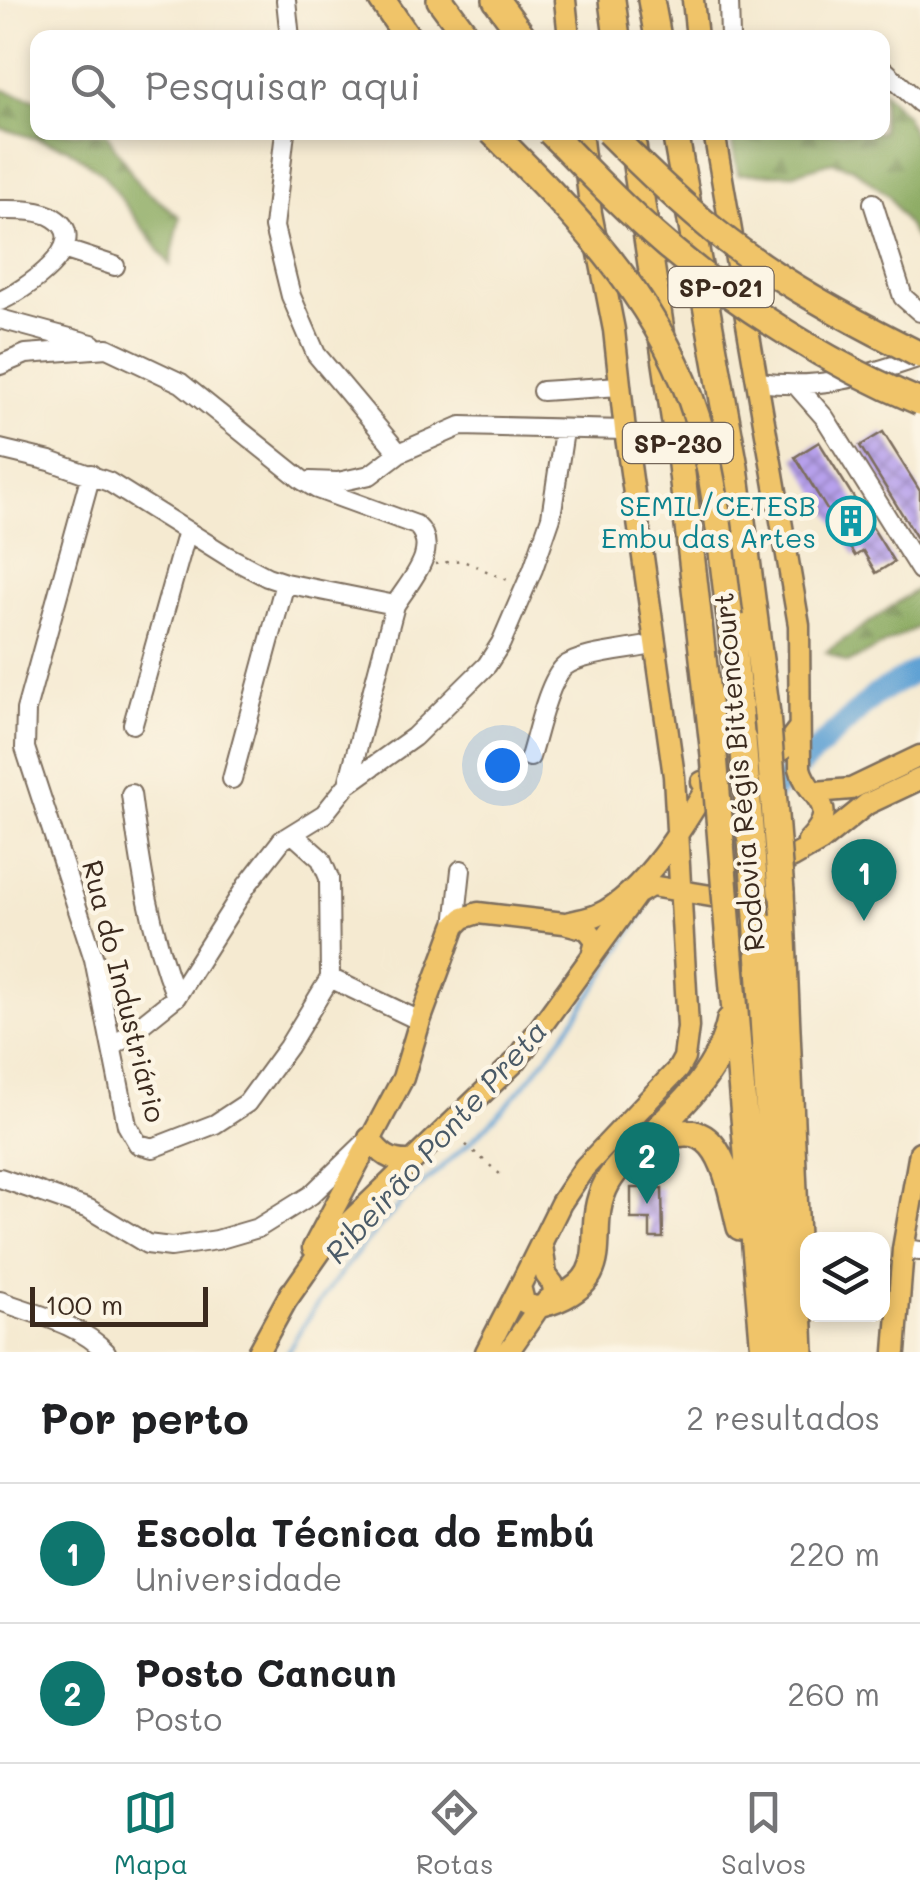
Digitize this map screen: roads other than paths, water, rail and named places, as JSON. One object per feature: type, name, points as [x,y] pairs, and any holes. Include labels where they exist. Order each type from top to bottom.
[{"type":"highway","points":[[382,0],[403,30]]},
{"type":"highway","points":[[440,0],[462,30]]},
{"type":"highway","points":[[496,0],[518,30]]},
{"type":"highway","points":[[612,0],[616,30]]},
{"type":"highway","points":[[654,0],[658,30]]},
{"type":"highway","points":[[500,140],[590,232],[633,289],[666,343],[692,402],[710,473],[730,617],[758,916],[784,1352]]},
{"type":"highway","name":"SP-021","points":[[558,140],[666,244],[718,285],[782,330],[920,402]]},
{"type":"highway","name":"SP-021","points":[[616,140],[719,234],[802,290],[920,356]]},
{"type":"highway","name":"Rodovia Régis Bittencourt","points":[[631,140],[680,456],[728,930],[764,1352]]},
{"type":"highway","name":"Rodovia Régis Bittencourt","points":[[676,140],[735,467],[767,714],[781,892],[801,1352]]},
{"type":"highway","points":[[546,1291],[582,1269],[598,1237],[604,1190],[624,1161],[709,1073],[726,1038],[734,1001]]},
{"type":"highway","points":[[624,1161],[660,1139],[684,1133],[696,1135],[718,1152],[732,1184],[761,1304]]},
{"type":"main road","points":[[565,0],[568,30]]},
{"type":"main road","points":[[693,0],[696,30]]},
{"type":"main road","points":[[486,1352],[561,1203],[585,1167],[668,1081],[684,1058],[688,1027],[674,776],[614,330],[591,213],[582,140]]},
{"type":"main road","points":[[715,140],[798,625],[800,766],[823,810],[821,824],[793,857]]},
{"type":"main road","points":[[674,776],[692,786],[710,774],[800,766],[851,789],[920,756]]},
{"type":"main road","points":[[286,1301],[325,1244],[516,1061],[637,894],[651,886],[710,774]]},
{"type":"main road","points":[[681,889],[710,774]]},
{"type":"main road","points":[[683,954],[700,910],[711,896],[793,857],[821,841],[867,804],[920,778]]},
{"type":"main road","points":[[564,923],[594,916],[649,884],[711,896]]},
{"type":"main road","points":[[649,884],[671,900],[680,917]]},
{"type":"main road","points":[[258,1352],[403,1078],[455,926],[478,912],[564,923],[591,932],[596,940],[593,952]]},
{"type":"main road","points":[[369,1138],[384,1156],[410,1160]]},
{"type":"main road","points":[[896,1352],[912,1250],[920,1152]]},
{"type":"main road","points":[[508,1352],[546,1291],[542,1244]]},
{"type":"main road","points":[[521,1283],[535,1272],[546,1291]]},
{"type":"main road","points":[[521,1283],[524,1302],[546,1291]]},
{"type":"street","points":[[286,0],[289,30]]},
{"type":"street","points":[[729,0],[730,30]]},
{"type":"street","points":[[890,75],[920,102]]},
{"type":"street","points":[[284,140],[274,227],[302,329],[322,364],[399,453]]},
{"type":"street","points":[[873,203],[903,297],[920,312]]},
{"type":"street","points":[[0,210],[51,216],[63,228],[63,249],[44,275],[0,301]]},
{"type":"street","points":[[63,249],[115,266]]},
{"type":"street","points":[[0,319],[107,348],[150,366],[181,383],[317,489],[416,525],[427,540],[426,554],[395,604],[348,784]]},
{"type":"street","points":[[0,347],[26,354],[107,348]]},
{"type":"street","points":[[0,366],[26,354]]},
{"type":"street","points":[[758,382],[796,385],[850,381],[920,356]]},
{"type":"street","points":[[796,385],[825,418],[920,570]]},
{"type":"street","points":[[542,391],[620,386]]},
{"type":"street","points":[[302,480],[354,480],[370,476],[399,453],[462,426],[625,430]]},
{"type":"street","points":[[112,1048],[176,997],[254,875],[282,840],[324,814],[348,784],[414,737],[468,686],[501,643],[556,495],[564,430]]},
{"type":"street","points":[[0,449],[91,474],[129,493],[227,556],[285,583],[395,604]]},
{"type":"street","name":"Rua do Industriário","points":[[91,474],[26,710],[25,748],[75,892],[94,959],[127,1125],[138,1144],[154,1148],[215,1124],[247,1103],[288,1047],[330,978]]},
{"type":"street","points":[[133,724],[187,531]]},
{"type":"street","points":[[232,779],[285,583]]},
{"type":"street","points":[[530,757],[555,681],[564,667],[586,658],[656,644]]},
{"type":"street","points":[[131,794],[146,893],[176,997]]},
{"type":"street","points":[[293,834],[321,860],[329,878],[330,978],[420,1021]]},
{"type":"street","points":[[455,926],[461,870]]},
{"type":"street","points":[[0,1178],[89,1208],[147,1244],[170,1247],[217,1240],[258,1228],[311,1195],[369,1138]]},
{"type":"street","points":[[311,1195],[325,1202],[331,1211]]},
{"type":"street","points":[[0,1302],[74,1329],[106,1352]]},
{"type":"waterway","points":[[726,835],[875,695],[920,669]]},
{"type":"waterway","name":"Ribeirão Ponte Preta","points":[[288,1352],[328,1290],[381,1225],[494,1119],[537,1070],[645,909]]},
{"type":"place","name":"SEMIL/CETESB Embu das Artes","points":[[851,521]]},
{"type":"place","name":"Escola Técnica do Embú","points":[[864,921]]},
{"type":"place","name":"Posto Cancun","points":[[647,1204]]}]
